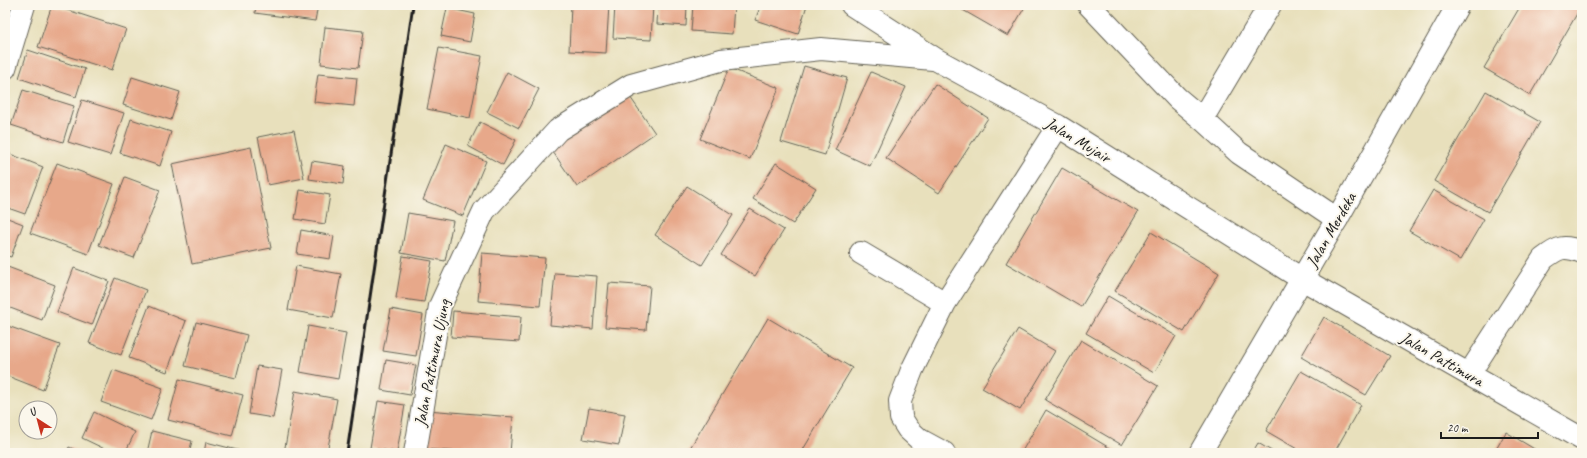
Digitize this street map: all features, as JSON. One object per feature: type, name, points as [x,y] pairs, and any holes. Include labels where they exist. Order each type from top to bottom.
[{"type":"street","points":[[5,68],[24,5]]},
{"type":"street","name":"Jalan Mujair","points":[[852,5],[936,60],[1058,126],[1302,279]]},
{"type":"street","points":[[1089,5],[1177,98],[1239,153],[1337,219]]},
{"type":"street","points":[[1202,119],[1270,5]]},
{"type":"street","name":"Jalan Merdeka","points":[[1200,453],[1337,219],[1458,5]]},
{"type":"street","name":"Jalan Pattimura Ujung","points":[[415,453],[440,306],[484,212],[558,130],[631,85],[721,60],[821,49],[936,60]]},
{"type":"street","points":[[944,453],[920,440],[908,429],[901,418],[900,401],[912,370],[944,303],[1058,126]]},
{"type":"street","points":[[1470,374],[1542,259],[1559,248],[1569,247],[1582,252]]},
{"type":"street","points":[[861,253],[944,303]]},
{"type":"street","name":"Jalan Pattimura","points":[[1302,279],[1582,439]]},
{"type":"building","points":[[52,5],[126,29],[112,70],[38,47]]},
{"type":"building","points":[[256,5],[318,5],[315,21],[255,13]]},
{"type":"building","points":[[571,5],[609,5],[606,53],[569,51]]},
{"type":"building","points":[[615,5],[653,5],[651,40],[613,38]]},
{"type":"building","points":[[658,5],[687,5],[686,26],[657,24]]},
{"type":"building","points":[[693,5],[734,5],[732,34],[691,31]]},
{"type":"building","points":[[761,5],[807,5],[798,34],[755,20]]},
{"type":"building","points":[[954,5],[1026,5],[1008,36]]},
{"type":"building","points":[[1521,5],[1582,5],[1530,95],[1484,68]]},
{"type":"building","points":[[447,8],[475,14],[470,42],[441,36]]},
{"type":"building","points":[[325,27],[363,31],[358,68],[321,64]]},
{"type":"building","points":[[439,48],[482,56],[470,118],[427,109]]},
{"type":"building","points":[[28,50],[85,69],[76,97],[19,78]]},
{"type":"building","points":[[804,66],[847,78],[825,155],[781,142]]},
{"type":"building","points":[[729,68],[779,88],[750,159],[700,139]]},
{"type":"building","points":[[507,72],[539,89],[519,128],[487,112]]},
{"type":"building","points":[[871,72],[906,87],[870,166],[835,150]]},
{"type":"building","points":[[318,74],[357,78],[354,106],[314,102]]},
{"type":"building","points":[[132,77],[180,92],[171,120],[123,105]]},
{"type":"building","points":[[935,84],[988,118],[939,193],[886,158]]},
{"type":"building","points":[[23,90],[74,106],[63,142],[11,125]]},
{"type":"building","points":[[1486,91],[1540,122],[1488,212],[1434,181]]},
{"type":"building","points":[[628,94],[655,133],[577,187],[551,149]]},
{"type":"building","points":[[82,100],[124,113],[110,155],[68,142]]},
{"type":"building","points":[[131,119],[171,132],[160,166],[120,153]]},
{"type":"building","points":[[480,122],[516,140],[503,165],[468,146]]},
{"type":"building","points":[[294,130],[304,178],[268,185],[258,137]]},
{"type":"building","points":[[446,144],[486,161],[463,216],[423,200]]},
{"type":"building","points":[[251,147],[271,248],[192,264],[172,164]]},
{"type":"building","points":[[5,152],[43,167],[25,214],[5,207]]},
{"type":"building","points":[[312,161],[345,166],[343,184],[309,179]]},
{"type":"building","points":[[57,163],[114,184],[88,254],[30,233]]},
{"type":"building","points":[[776,163],[816,188],[793,224],[753,199]]},
{"type":"building","points":[[1062,168],[1138,212],[1081,307],[1006,263]]},
{"type":"building","points":[[125,177],[160,190],[134,258],[99,245]]},
{"type":"building","points":[[687,186],[733,215],[702,265],[655,235]]},
{"type":"building","points":[[300,190],[330,195],[325,224],[295,219]]},
{"type":"building","points":[[1433,190],[1484,219],[1460,260],[1409,231]]},
{"type":"building","points":[[750,209],[784,230],[755,276],[721,255]]},
{"type":"building","points":[[408,213],[453,221],[445,261],[401,253]]},
{"type":"building","points":[[5,217],[23,224],[11,257],[5,255]]},
{"type":"building","points":[[301,230],[334,236],[330,259],[297,254]]},
{"type":"building","points":[[1151,232],[1219,273],[1184,332],[1115,291]]},
{"type":"building","points":[[482,253],[545,258],[540,306],[478,301]]},
{"type":"building","points":[[403,256],[432,261],[424,302],[396,298]]},
{"type":"building","points":[[5,266],[55,285],[42,320],[5,306]]},
{"type":"building","points":[[296,266],[341,274],[333,318],[288,310]]},
{"type":"building","points":[[74,268],[109,281],[92,325],[57,312]]},
{"type":"building","points":[[555,273],[597,276],[593,329],[550,325]]},
{"type":"building","points":[[115,278],[146,290],[121,355],[89,343]]},
{"type":"building","points":[[609,283],[650,286],[646,330],[605,327]]},
{"type":"building","points":[[1108,296],[1176,336],[1154,373],[1086,333]]},
{"type":"building","points":[[149,306],[186,321],[167,372],[129,358]]},
{"type":"building","points":[[391,309],[423,315],[416,356],[383,351]]},
{"type":"building","points":[[453,311],[521,317],[519,342],[451,337]]},
{"type":"building","points":[[1324,317],[1390,356],[1366,395],[1301,357]]},
{"type":"building","points":[[768,318],[852,368],[801,453],[687,453]]},
{"type":"building","points":[[196,322],[247,335],[236,378],[185,366]]},
{"type":"building","points":[[5,325],[60,345],[43,390],[5,375]]},
{"type":"building","points":[[308,326],[346,333],[338,379],[300,372]]},
{"type":"building","points":[[1018,329],[1055,351],[1020,410],[982,388]]},
{"type":"building","points":[[1081,340],[1158,386],[1122,445],[1045,400]]},
{"type":"building","points":[[386,360],[416,365],[410,395],[381,390]]},
{"type":"building","points":[[257,366],[282,370],[273,418],[249,414]]},
{"type":"building","points":[[113,370],[163,388],[151,420],[101,402]]},
{"type":"building","points":[[1301,371],[1361,405],[1334,453],[1304,453],[1266,431]]},
{"type":"building","points":[[179,379],[243,395],[232,436],[168,420]]},
{"type":"building","points":[[295,391],[337,399],[327,453],[284,453]]},
{"type":"building","points":[[378,401],[405,405],[397,452],[370,448]]},
{"type":"building","points":[[589,408],[625,414],[619,445],[583,439]]},
{"type":"building","points":[[427,410],[513,417],[510,453],[478,453],[424,449]]},
{"type":"building","points":[[1046,410],[1118,453],[1021,453]]},
{"type":"building","points":[[94,412],[135,432],[125,453],[113,453],[82,438]]},
{"type":"building","points":[[152,431],[192,441],[189,453],[147,453]]},
{"type":"building","points":[[1506,432],[1541,453],[1494,453]]},
{"type":"building","points":[[206,442],[245,452],[245,453],[204,453]]},
{"type":"building","points":[[1258,443],[1275,453],[1252,453]]},
{"type":"building","points":[[69,447],[82,453],[66,453]]},
{"type":"railway","points":[[347,453],[413,5]]}]
